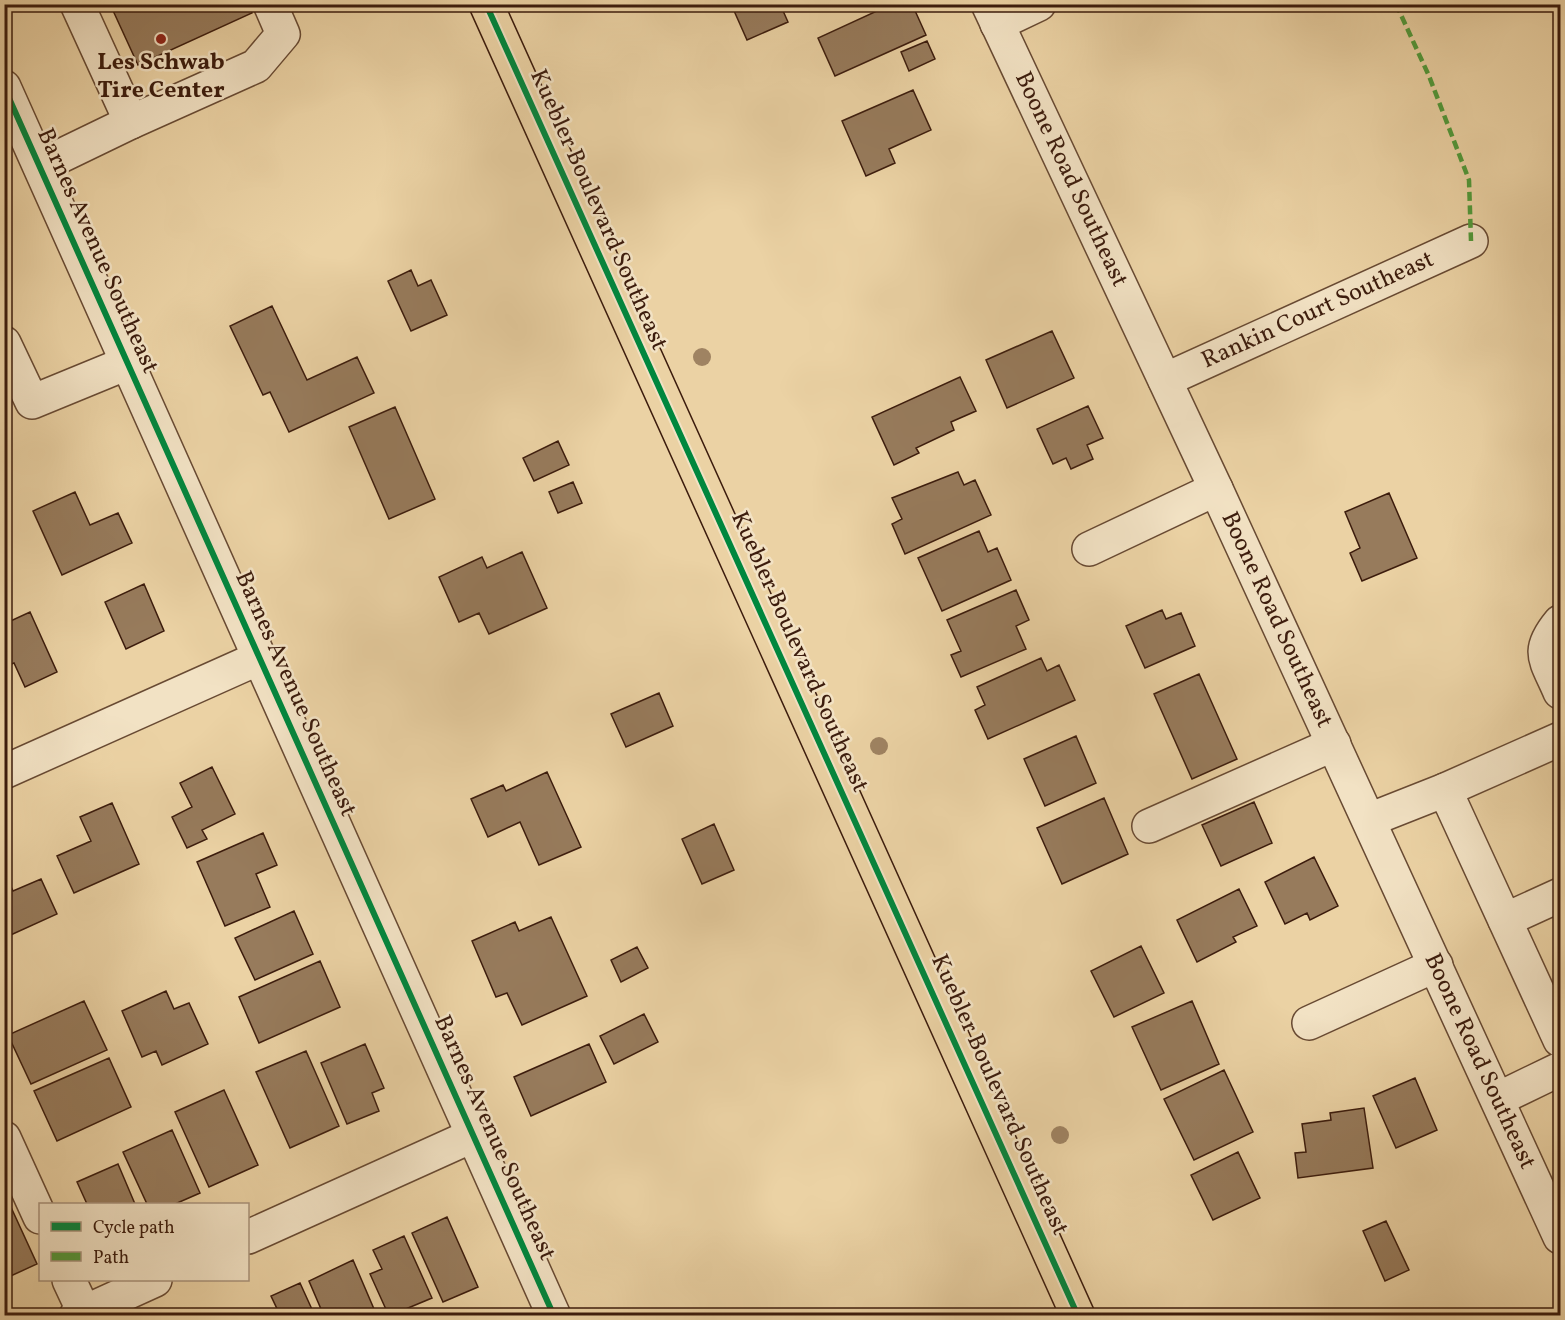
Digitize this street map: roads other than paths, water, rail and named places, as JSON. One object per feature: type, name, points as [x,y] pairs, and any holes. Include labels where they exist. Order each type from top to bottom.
[{"type":"main road","name":"Kuebler Boulevard Southeast","points":[[486,4],[1078,1316]]},
{"type":"street","points":[[77,4],[131,122]]},
{"type":"street","points":[[40,166],[256,66],[283,34],[270,4]]},
{"type":"street","points":[[993,14],[1039,4]]},
{"type":"street","name":"Boone Road Southeast","points":[[993,14],[1437,965],[1560,1236]]},
{"type":"street","name":"Barnes Avenue Southeast","points":[[4,87],[554,1316]]},
{"type":"street","name":"Rankin Court Southeast","points":[[1165,380],[1471,241]]},
{"type":"street","points":[[4,343],[32,402],[127,363]]},
{"type":"street","points":[[1089,549],[1216,489]]},
{"type":"street","points":[[1560,621],[1546,638],[1544,655],[1560,692]]},
{"type":"street","points":[[4,772],[259,658]]},
{"type":"street","points":[[1369,820],[1445,790],[1560,739]]},
{"type":"street","points":[[1149,826],[1334,744]]},
{"type":"street","points":[[1445,790],[1560,1040]]},
{"type":"street","points":[[1505,920],[1560,895]]},
{"type":"street","points":[[1309,1023],[1437,965]]},
{"type":"street","points":[[1498,1099],[1560,1069]]},
{"type":"street","points":[[249,1237],[474,1135]]},
{"type":"street","points":[[4,1138],[39,1215]]},
{"type":"street","points":[[69,1281],[80,1314],[153,1281]]},
{"type":"place","name":"Les Schwab Tire Center","points":[[161,39]]}]
